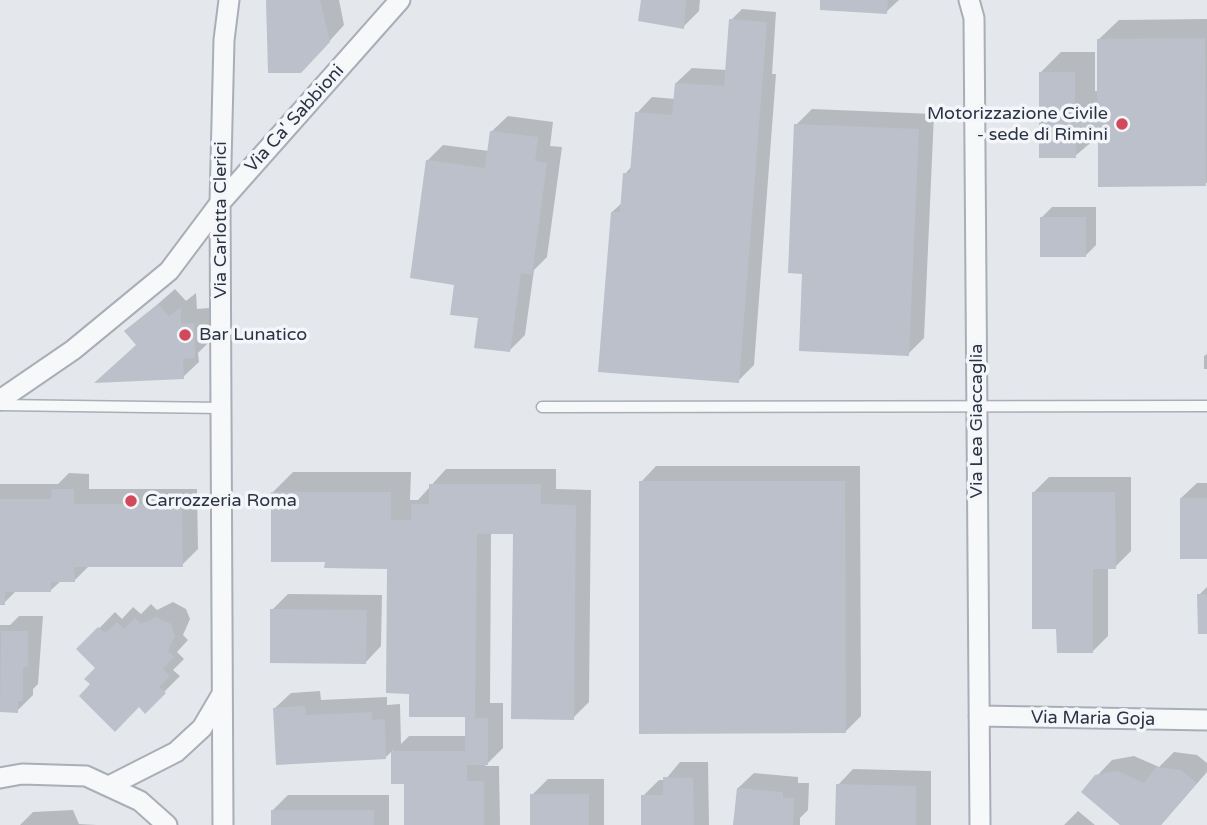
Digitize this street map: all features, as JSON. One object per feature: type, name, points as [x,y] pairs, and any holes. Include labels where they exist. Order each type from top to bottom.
[{"type":"street","name":"Via Carlotta Clerici","points":[[214,0],[224,40]]},
{"type":"street","name":"Via Carlotta Clerici","points":[[223,825],[220,203],[224,40],[229,0]]},
{"type":"street","name":"Via Ca' Sabbioni","points":[[0,400],[74,351],[169,271],[220,203],[400,0]]},
{"type":"street","name":"Via Lea Giaccaglia","points":[[980,825],[972,9],[984,0]]},
{"type":"street","points":[[109,786],[176,752],[202,728],[222,694]]},
{"type":"street","name":"Via Maria Goja","points":[[979,716],[1203,722]]},
{"type":"street","points":[[0,778],[22,774],[86,776],[140,801],[167,825]]},
{"type":"lane","points":[[0,405],[221,408]]},
{"type":"lane","points":[[542,407],[1207,405]]},
{"type":"building","points":[[266,0],[320,0],[330,42],[301,73],[268,73]]},
{"type":"building","points":[[641,0],[686,0],[684,29],[638,21]]},
{"type":"building","points":[[820,0],[888,0],[887,14],[820,10]]},
{"type":"building","points":[[729,19],[767,22],[739,383],[598,372],[611,212],[620,212],[623,173],[630,173],[635,112],[672,115],[675,83],[724,86]]},
{"type":"building","name":"Motorizzazione Civile - sede di Rimini","points":[[1205,38],[1206,186],[1098,187],[1098,137],[1076,137],[1076,158],[1039,158],[1039,72],[1075,72],[1075,111],[1097,110],[1097,39]]},
{"type":"building","points":[[794,124],[919,129],[909,356],[799,351],[802,274],[788,273]]},
{"type":"building","points":[[490,131],[538,137],[535,161],[547,163],[532,275],[521,273],[510,352],[474,348],[478,318],[450,315],[454,285],[410,278],[426,160],[485,168]]},
{"type":"building","points":[[1040,217],[1086,217],[1086,257],[1040,257]]},
{"type":"building","points":[[158,304],[169,316],[181,307],[181,324],[194,323],[195,358],[183,359],[184,379],[94,383],[136,345],[124,331]]},
{"type":"building","points":[[639,481],[845,481],[846,733],[639,734]]},
{"type":"building","points":[[429,484],[541,484],[541,504],[576,505],[574,720],[511,719],[513,534],[477,534],[475,718],[488,718],[488,765],[467,765],[467,781],[484,781],[484,825],[404,825],[404,784],[391,784],[391,751],[465,751],[465,717],[409,717],[409,694],[386,693],[387,569],[324,568],[325,562],[271,562],[271,492],[391,492],[391,520],[411,520],[411,504],[429,504]]},
{"type":"building","points":[[52,489],[74,489],[74,504],[182,504],[183,567],[74,567],[75,582],[51,582],[51,592],[5,592],[5,605],[0,605],[0,499],[51,499]]},
{"type":"building","points":[[1032,492],[1115,492],[1116,569],[1093,569],[1093,653],[1057,653],[1056,629],[1032,629]]},
{"type":"building","points":[[1180,498],[1207,498],[1207,559],[1180,559]]},
{"type":"building","points":[[1197,594],[1207,594],[1207,634],[1198,634]]},
{"type":"building","points":[[270,609],[367,610],[366,664],[270,663]]},
{"type":"building","points":[[156,617],[171,624],[175,636],[168,651],[174,657],[163,669],[170,676],[159,687],[166,693],[145,714],[139,707],[115,732],[79,696],[90,684],[84,679],[95,668],[76,649],[98,627],[105,633],[117,622],[124,629],[135,618],[141,624]]},
{"type":"building","points":[[1,631],[28,631],[28,667],[23,667],[23,701],[18,701],[18,713],[0,712]]},
{"type":"building","points":[[305,706],[306,715],[372,712],[372,720],[385,719],[386,759],[276,765],[273,708]]},
{"type":"building","points":[[1156,767],[1181,770],[1197,783],[1161,825],[1120,825],[1081,792],[1095,775],[1117,771],[1144,783]]},
{"type":"building","points":[[663,777],[693,778],[694,825],[641,825],[641,795],[663,795]]},
{"type":"building","points":[[836,784],[916,786],[916,825],[835,825]]},
{"type":"building","points":[[737,788],[783,792],[783,798],[794,798],[793,825],[733,825]]},
{"type":"building","points":[[530,794],[589,794],[589,825],[530,825]]},
{"type":"building","points":[[271,810],[374,810],[374,825],[271,825]]},
{"type":"place","name":"Motorizzazione Civile - sede di Rimini","points":[[1122,124]]},
{"type":"place","name":"Bar Lunatico","points":[[185,335]]},
{"type":"place","name":"Carrozzeria Roma","points":[[131,501]]}]
